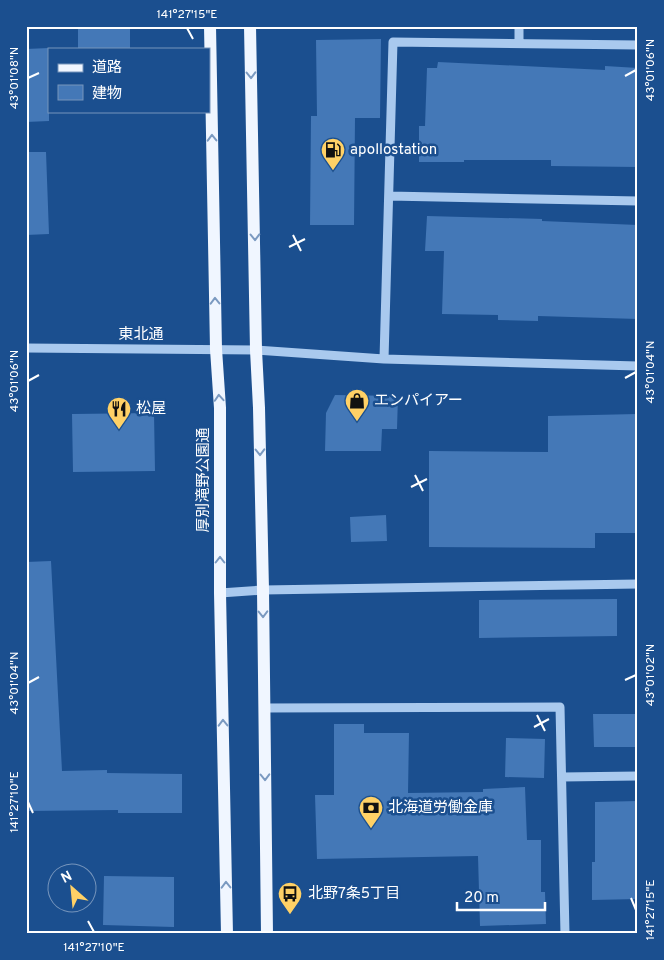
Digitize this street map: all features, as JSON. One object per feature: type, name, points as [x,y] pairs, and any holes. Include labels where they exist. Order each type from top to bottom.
[{"type":"main road","name":"厚別滝野公園通","points":[[210,26],[216,350],[220,408],[220,593],[227,934]]},
{"type":"main road","points":[[250,26],[263,590],[267,934]]},
{"type":"street","points":[[519,26],[519,43]]},
{"type":"street","points":[[384,358],[393,42],[638,45]]},
{"type":"street","points":[[388,196],[638,201]]},
{"type":"street","name":"東北通","points":[[26,348],[256,350],[384,358],[638,366]]},
{"type":"street","points":[[220,593],[263,590],[638,584]]},
{"type":"street","points":[[264,708],[560,707],[565,934]]},
{"type":"street","points":[[562,777],[638,776]]},
{"type":"building","points":[[78,26],[130,26],[130,48],[78,48]]},
{"type":"building","name":"apollostation","points":[[381,39],[380,118],[355,118],[354,225],[310,225],[311,116],[317,116],[316,40]]},
{"type":"building","points":[[48,48],[49,121],[26,122],[26,49]]},
{"type":"building","points":[[438,62],[605,70],[605,66],[638,68],[638,167],[551,166],[551,160],[419,162],[419,126],[425,126],[427,68],[437,68]]},
{"type":"building","points":[[26,152],[46,152],[49,234],[26,235]]},
{"type":"building","points":[[427,216],[542,219],[542,221],[638,225],[638,319],[538,316],[538,321],[498,320],[498,315],[442,314],[444,251],[425,251]]},
{"type":"building","points":[[335,395],[398,396],[397,429],[382,429],[381,451],[325,451],[326,413]]},
{"type":"building","points":[[154,413],[155,471],[73,472],[72,414]]},
{"type":"building","points":[[637,414],[638,533],[595,533],[595,548],[429,547],[429,451],[548,452],[548,416]]},
{"type":"building","points":[[386,515],[387,541],[351,542],[350,517]]},
{"type":"building","points":[[51,561],[62,771],[107,770],[107,773],[182,774],[182,813],[118,813],[118,810],[26,811],[26,562]]},
{"type":"building","points":[[617,599],[617,636],[479,638],[479,600]]},
{"type":"building","points":[[593,714],[637,714],[637,747],[594,747]]},
{"type":"building","points":[[334,724],[364,724],[364,733],[409,733],[408,793],[483,792],[483,789],[525,787],[527,840],[541,840],[541,892],[545,892],[546,924],[480,926],[478,856],[317,859],[315,795],[334,795]]},
{"type":"building","points":[[506,738],[545,739],[544,778],[505,777]]},
{"type":"building","points":[[638,801],[638,899],[592,900],[592,862],[595,862],[595,802]]},
{"type":"building","points":[[104,876],[174,877],[174,927],[103,925]]},
{"type":"place","name":"apollostation","points":[[333,171]]},
{"type":"place","name":"エンパイアー","points":[[357,422]]},
{"type":"place","name":"松屋","points":[[119,430]]},
{"type":"place","name":"北海道労働金庫","points":[[371,829]]},
{"type":"place","name":"北野7条5丁目","points":[[290,915]]}]
